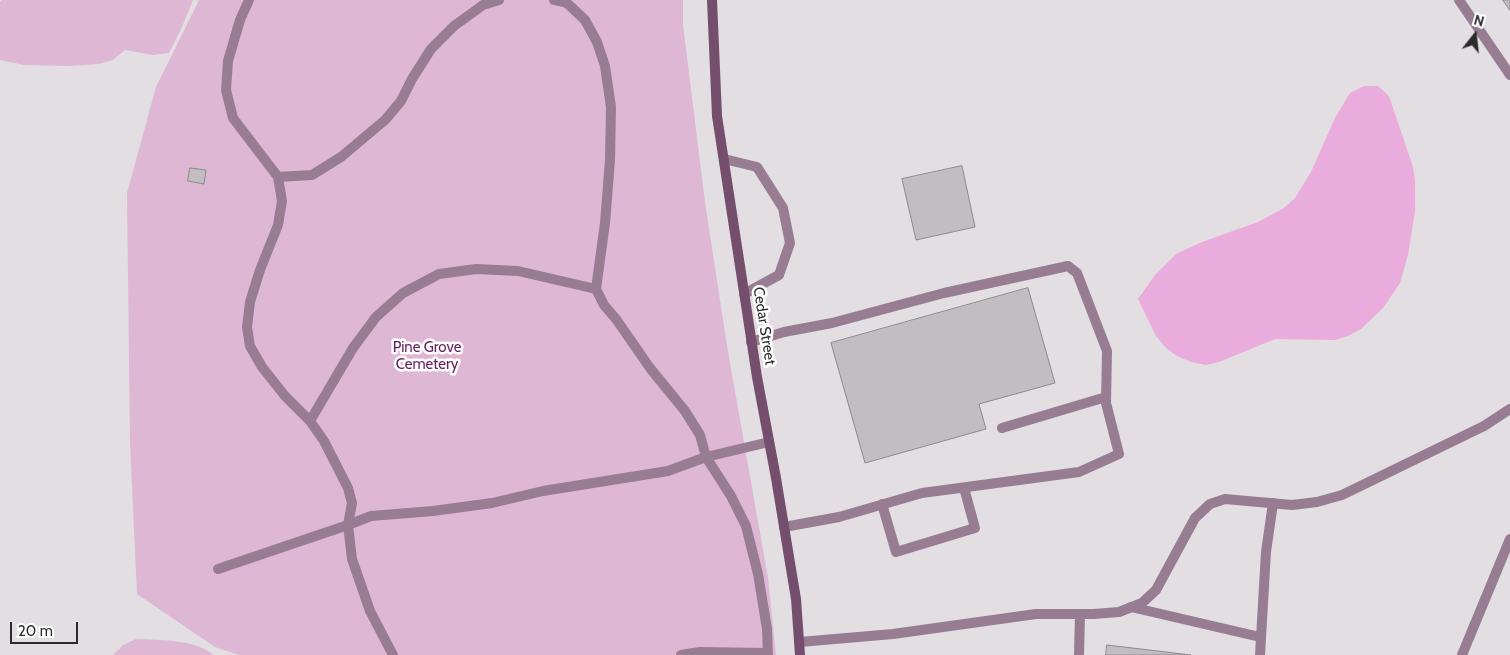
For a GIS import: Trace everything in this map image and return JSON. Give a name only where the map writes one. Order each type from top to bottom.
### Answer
[{"type":"main road","name":"Cedar Street","points":[[712,0],[717,116],[751,342],[796,599],[800,655]]},
{"type":"street","points":[[249,0],[240,20],[228,61],[226,90],[233,118],[278,177],[282,201],[278,225],[260,270],[250,302],[247,327],[250,346],[262,367],[285,396],[310,421],[324,441],[348,488],[352,504],[348,525],[352,560],[370,611],[393,655]]},
{"type":"street","points":[[278,177],[312,175],[340,157],[385,120],[401,102],[412,79],[431,49],[454,26],[484,5],[499,0]]},
{"type":"street","points":[[554,0],[566,1],[585,20],[597,42],[606,66],[611,107],[610,160],[605,223],[596,289],[604,305],[650,368],[685,411],[700,435],[706,457],[731,496],[746,526],[758,574],[767,629],[768,654],[700,652],[681,655]]},
{"type":"street","points":[[1459,0],[1510,75]]},
{"type":"street","points":[[724,159],[756,167],[783,208],[790,243],[779,275],[744,294]]},
{"type":"street","points":[[751,342],[784,332],[832,323],[944,293],[1068,266],[1077,273],[1107,351],[1106,403],[1118,454],[1079,472],[922,493],[839,517],[784,527]]},
{"type":"street","points":[[310,421],[353,348],[376,317],[403,293],[439,274],[476,269],[518,271],[596,289]]},
{"type":"street","points":[[1002,428],[1106,397]]},
{"type":"street","points":[[800,642],[893,634],[1036,614],[1119,612],[1142,604],[1156,590],[1195,518],[1210,504],[1225,498],[1292,504],[1317,502],[1342,495],[1484,426],[1510,409]]},
{"type":"street","points":[[218,569],[371,516],[433,511],[492,503],[543,491],[668,471],[706,457],[769,442]]},
{"type":"street","points":[[882,504],[896,552],[975,528],[964,488]]},
{"type":"street","points":[[1260,655],[1266,552],[1273,503]]},
{"type":"street","points":[[1462,655],[1510,539]]},
{"type":"street","points":[[1131,608],[1260,636]]},
{"type":"street","points":[[1079,655],[1080,614]]},
{"type":"green space","points":[[2,0],[193,0],[169,53],[153,55],[125,50],[113,60],[99,64],[69,66],[24,65],[0,60],[0,2]]},
{"type":"green space","name":"Pine Grove Cemetery","points":[[199,0],[683,0],[683,25],[705,202],[727,346],[768,578],[776,655],[239,655],[215,647],[137,594],[130,443],[127,193],[156,87]]},
{"type":"green space","points":[[136,639],[187,643],[206,650],[213,655],[113,655],[123,645]]},
{"type":"shaded area","points":[[1364,86],[1378,86],[1389,96],[1413,167],[1415,181],[1415,211],[1408,255],[1400,283],[1383,308],[1361,329],[1335,340],[1275,339],[1219,362],[1206,365],[1191,362],[1177,356],[1165,347],[1156,336],[1138,299],[1155,275],[1176,254],[1202,242],[1258,222],[1284,208],[1295,198],[1311,172],[1335,118],[1350,93]]},
{"type":"building","points":[[1503,0],[1510,0],[1510,10]]},
{"type":"building","points":[[962,166],[975,227],[916,240],[902,179]]},
{"type":"building","points":[[190,168],[206,170],[204,184],[188,181]]},
{"type":"building","points":[[1028,288],[1055,383],[979,404],[986,429],[865,463],[831,343]]},
{"type":"building","points":[[1107,645],[1191,655],[1106,655]]}]
